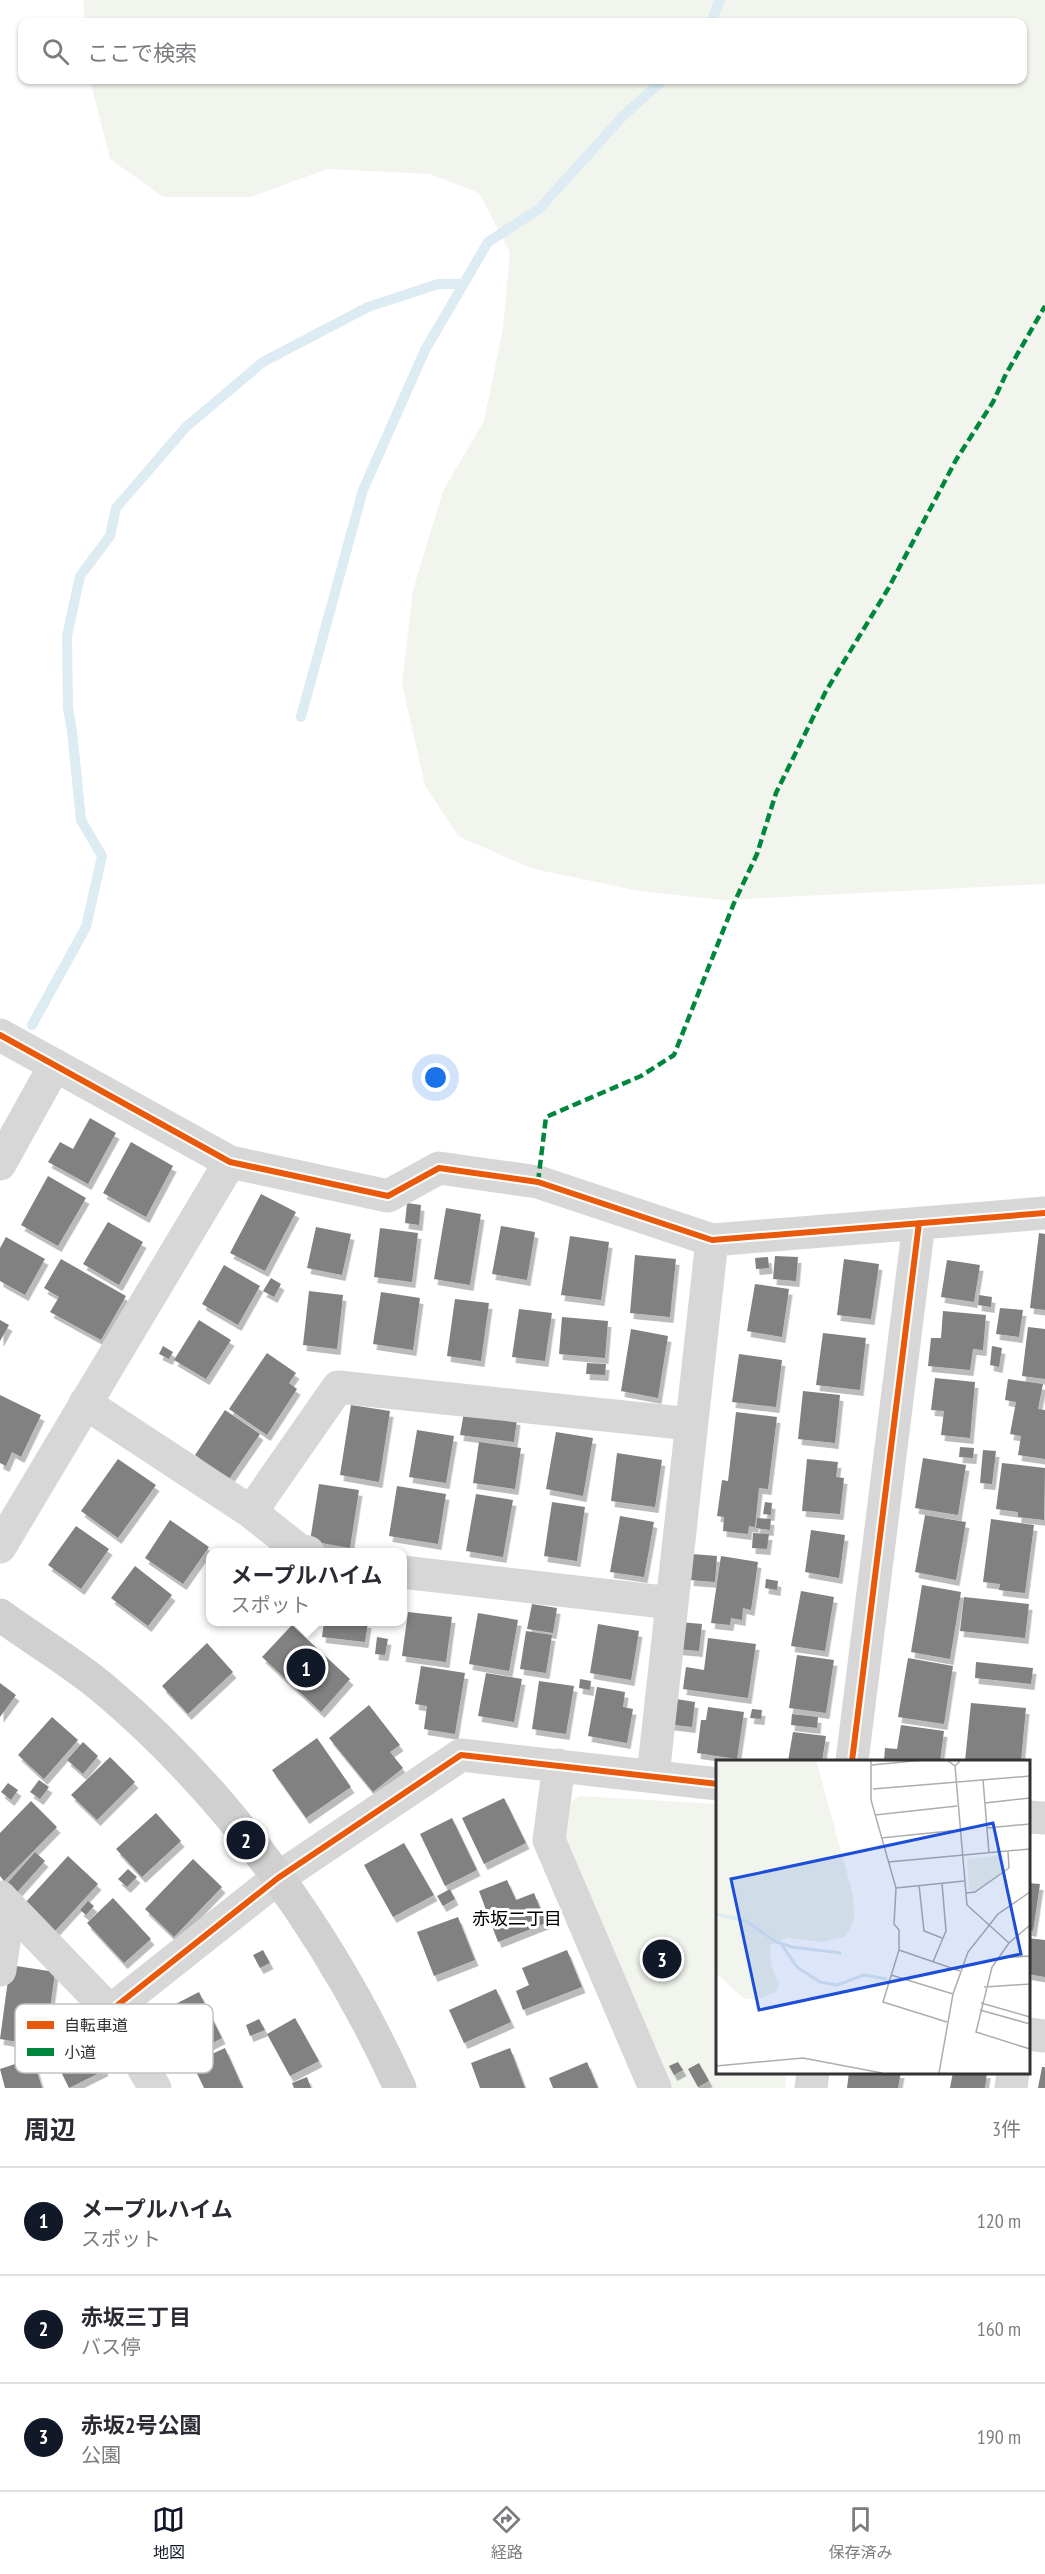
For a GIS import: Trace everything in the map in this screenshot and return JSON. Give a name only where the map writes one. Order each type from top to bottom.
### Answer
[{"type":"street","points":[[0,1035],[230,1162],[388,1196],[439,1168],[538,1182],[712,1240],[1045,1213]]},
{"type":"street","points":[[0,1164],[55,1065]]},
{"type":"street","points":[[0,1547],[230,1162]]},
{"type":"street","points":[[852,1760],[919,1223]]},
{"type":"street","points":[[653,1776],[712,1240]]},
{"type":"street","points":[[251,1512],[338,1387],[691,1424]]},
{"type":"street","points":[[85,1403],[251,1512],[296,1548]]},
{"type":"street","points":[[407,1573],[672,1603]]},
{"type":"street","points":[[0,1615],[103,1688],[164,1744],[231,1817],[278,1878],[344,1977],[400,2088]]},
{"type":"street","points":[[119,2004],[278,1878],[461,1755],[716,1784]]},
{"type":"street","points":[[559,1765],[549,1840],[655,2088]]},
{"type":"street","points":[[1030,1817],[1045,1818]]},
{"type":"street","points":[[4,1902],[103,2004]]},
{"type":"street","points":[[0,1970],[4,1902]]},
{"type":"street","points":[[1030,2034],[1045,2036]]},
{"type":"street","points":[[146,2073],[155,2088]]},
{"type":"street","points":[[811,2088],[813,2073]]},
{"type":"street","points":[[1011,2088],[1013,2073]]},
{"type":"shaded area","points":[[83,0],[1045,0],[1045,884],[724,900],[639,891],[530,868],[458,836],[425,785],[402,684],[413,590],[443,491],[484,421],[503,329],[510,252],[479,193],[430,174],[327,169],[251,197],[163,197],[110,159],[91,84],[1027,84],[1027,18],[85,18]]},
{"type":"shaded area","points":[[579,1796],[716,1804],[716,2073],[787,2073],[785,2088],[663,2088],[558,1846],[563,1808]]},
{"type":"building","points":[[90,1118],[116,1133],[88,1184],[48,1162],[60,1142],[73,1149]]},
{"type":"building","points":[[131,1142],[173,1166],[146,1217],[103,1193]]},
{"type":"building","points":[[48,1176],[86,1198],[58,1246],[21,1225]]},
{"type":"building","points":[[261,1194],[296,1212],[265,1271],[230,1253]]},
{"type":"building","points":[[407,1203],[421,1205],[419,1225],[405,1223]]},
{"type":"building","points":[[446,1208],[481,1214],[470,1285],[434,1279]]},
{"type":"building","points":[[108,1222],[143,1242],[119,1285],[83,1264]]},
{"type":"building","points":[[501,1226],[535,1232],[527,1280],[492,1274]]},
{"type":"building","points":[[316,1227],[351,1234],[342,1275],[307,1268]]},
{"type":"building","points":[[380,1228],[418,1233],[412,1282],[374,1277]]},
{"type":"building","points":[[1039,1233],[1045,1234],[1045,1310],[1030,1308]]},
{"type":"building","points":[[570,1236],[609,1242],[601,1300],[561,1295]]},
{"type":"building","points":[[6,1237],[45,1259],[25,1295],[0,1281],[0,1248]]},
{"type":"building","points":[[635,1255],[676,1259],[670,1317],[630,1313]]},
{"type":"building","points":[[775,1256],[798,1257],[796,1281],[773,1279]]},
{"type":"building","points":[[768,1257],[769,1268],[756,1269],[755,1258]]},
{"type":"building","points":[[61,1259],[126,1296],[101,1340],[50,1312],[59,1297],[44,1288]]},
{"type":"building","points":[[844,1259],[879,1264],[871,1319],[837,1315]]},
{"type":"building","points":[[947,1260],[980,1265],[974,1302],[941,1297]]},
{"type":"building","points":[[224,1265],[260,1286],[238,1325],[202,1304]]},
{"type":"building","points":[[271,1278],[281,1284],[274,1297],[263,1291]]},
{"type":"building","points":[[755,1284],[789,1289],[782,1337],[747,1331]]},
{"type":"building","points":[[309,1291],[343,1295],[337,1349],[303,1345]]},
{"type":"building","points":[[381,1292],[420,1298],[413,1350],[373,1344]]},
{"type":"building","points":[[979,1295],[992,1297],[991,1307],[978,1305]]},
{"type":"building","points":[[455,1299],[489,1303],[481,1361],[447,1356]]},
{"type":"building","points":[[1000,1308],[1023,1310],[1019,1337],[996,1334]]},
{"type":"building","points":[[519,1309],[552,1313],[545,1361],[512,1357]]},
{"type":"building","points":[[943,1311],[986,1315],[983,1350],[973,1349],[970,1370],[928,1366],[931,1338],[941,1338]]},
{"type":"building","points":[[562,1317],[608,1321],[605,1358],[559,1354]]},
{"type":"building","points":[[0,1320],[9,1325],[0,1341]]},
{"type":"building","points":[[199,1320],[231,1340],[206,1379],[174,1360]]},
{"type":"building","points":[[1028,1327],[1045,1329],[1045,1379],[1022,1376]]},
{"type":"building","points":[[631,1329],[668,1336],[658,1398],[621,1391]]},
{"type":"building","points":[[823,1333],[866,1338],[860,1390],[816,1385]]},
{"type":"building","points":[[163,1346],[173,1352],[169,1359],[159,1354]]},
{"type":"building","points":[[992,1346],[1002,1348],[999,1367],[990,1365]]},
{"type":"building","points":[[267,1353],[296,1373],[289,1383],[297,1389],[267,1435],[229,1409]]},
{"type":"building","points":[[739,1354],[782,1360],[776,1407],[732,1402]]},
{"type":"building","points":[[587,1363],[606,1364],[605,1375],[586,1374]]},
{"type":"building","points":[[935,1378],[975,1382],[970,1438],[941,1435],[944,1411],[931,1410]]},
{"type":"building","points":[[1008,1379],[1043,1384],[1038,1409],[1045,1410],[1045,1459],[1018,1455],[1021,1436],[1010,1434],[1016,1402],[1005,1400]]},
{"type":"building","points":[[803,1391],[840,1395],[835,1443],[798,1439]]},
{"type":"building","points":[[0,1395],[41,1415],[21,1457],[12,1452],[6,1466],[0,1463]]},
{"type":"building","points":[[351,1405],[390,1411],[379,1482],[340,1475]]},
{"type":"building","points":[[225,1410],[260,1434],[229,1479],[195,1455]]},
{"type":"building","points":[[464,1412],[517,1419],[514,1442],[460,1435]]},
{"type":"building","points":[[736,1412],[777,1417],[768,1489],[759,1488],[755,1527],[749,1526],[748,1534],[723,1531],[724,1517],[717,1516],[722,1480],[728,1481]]},
{"type":"building","points":[[417,1430],[454,1436],[446,1483],[409,1477]]},
{"type":"building","points":[[556,1432],[593,1438],[583,1496],[546,1489]]},
{"type":"building","points":[[479,1442],[521,1448],[515,1489],[473,1483]]},
{"type":"building","points":[[960,1447],[974,1448],[973,1458],[959,1457]]},
{"type":"building","points":[[983,1450],[996,1451],[992,1484],[980,1483]]},
{"type":"building","points":[[617,1453],[662,1460],[655,1507],[611,1501]]},
{"type":"building","points":[[923,1458],[966,1465],[958,1515],[915,1508]]},
{"type":"building","points":[[118,1459],[156,1485],[118,1538],[81,1511]]},
{"type":"building","points":[[807,1459],[838,1462],[836,1477],[844,1478],[840,1514],[802,1511]]},
{"type":"building","points":[[1002,1463],[1045,1468],[1044,1520],[1018,1517],[1018,1512],[996,1509]]},
{"type":"building","points":[[319,1484],[359,1490],[350,1548],[310,1541]]},
{"type":"building","points":[[397,1486],[446,1494],[438,1544],[389,1536]]},
{"type":"building","points":[[476,1494],[513,1500],[503,1557],[466,1551]]},
{"type":"building","points":[[552,1502],[585,1507],[577,1561],[544,1556]]},
{"type":"building","points":[[765,1502],[772,1503],[771,1515],[763,1514]]},
{"type":"building","points":[[925,1515],[966,1522],[956,1580],[915,1572]]},
{"type":"building","points":[[620,1516],[654,1522],[644,1577],[610,1572]]},
{"type":"building","points":[[757,1518],[771,1519],[770,1530],[756,1528]]},
{"type":"building","points":[[991,1519],[1034,1525],[1025,1593],[999,1590],[1000,1584],[983,1582]]},
{"type":"building","points":[[170,1520],[209,1547],[206,1548],[183,1584],[145,1558]]},
{"type":"building","points":[[76,1526],[109,1549],[81,1589],[48,1565]]},
{"type":"building","points":[[811,1530],[845,1535],[839,1578],[805,1572]]},
{"type":"building","points":[[753,1533],[769,1534],[767,1549],[752,1548]]},
{"type":"building","points":[[692,1554],[717,1556],[715,1582],[690,1580]]},
{"type":"building","points":[[721,1556],[758,1562],[751,1610],[743,1608],[742,1620],[731,1618],[730,1625],[711,1623]]},
{"type":"building","points":[[135,1566],[172,1595],[148,1626],[111,1598]]},
{"type":"building","points":[[766,1579],[778,1581],[777,1590],[765,1588]]},
{"type":"building","points":[[922,1585],[961,1592],[950,1659],[911,1652]]},
{"type":"building","points":[[801,1591],[834,1597],[825,1651],[791,1646]]},
{"type":"building","points":[[964,1597],[1029,1604],[1025,1638],[960,1631]]},
{"type":"building","points":[[532,1604],[557,1608],[553,1633],[527,1629]]},
{"type":"building","points":[[408,1612],[452,1617],[446,1662],[402,1656]]},
{"type":"building","points":[[478,1613],[518,1620],[509,1671],[469,1664]]},
{"type":"building","points":[[680,1622],[702,1624],[699,1651],[677,1649]]},
{"type":"building","points":[[598,1624],[639,1631],[631,1680],[590,1673]]},
{"type":"building","points":[[293,1626],[350,1679],[321,1712],[262,1657]]},
{"type":"building","points":[[323,1626],[367,1626],[365,1642],[322,1637]]},
{"type":"building","points":[[526,1631],[552,1635],[546,1673],[520,1669]]},
{"type":"building","points":[[377,1637],[388,1639],[385,1655],[375,1654]]},
{"type":"building","points":[[708,1638],[756,1644],[748,1698],[683,1689],[686,1667],[704,1670]]},
{"type":"building","points":[[207,1643],[233,1672],[188,1714],[162,1686]]},
{"type":"building","points":[[797,1655],[834,1660],[826,1713],[789,1708]]},
{"type":"building","points":[[908,1658],[953,1666],[944,1724],[898,1717]]},
{"type":"building","points":[[976,1662],[1033,1668],[1031,1684],[975,1678]]},
{"type":"building","points":[[421,1666],[465,1673],[455,1734],[424,1729],[427,1706],[415,1704]]},
{"type":"building","points":[[486,1673],[522,1679],[514,1722],[478,1716]]},
{"type":"building","points":[[580,1679],[591,1681],[590,1690],[579,1688]]},
{"type":"building","points":[[539,1681],[574,1686],[566,1734],[532,1729]]},
{"type":"building","points":[[0,1683],[16,1695],[0,1717]]},
{"type":"building","points":[[597,1687],[625,1692],[623,1707],[633,1709],[627,1743],[588,1736]]},
{"type":"building","points":[[670,1698],[695,1702],[692,1727],[667,1724]]},
{"type":"building","points":[[971,1703],[1026,1708],[1021,1760],[965,1760]]},
{"type":"building","points":[[369,1705],[400,1745],[390,1752],[403,1768],[373,1792],[329,1738]]},
{"type":"building","points":[[708,1707],[744,1712],[737,1759],[697,1753],[701,1720],[706,1720]]},
{"type":"building","points":[[752,1709],[762,1710],[761,1719],[750,1718]]},
{"type":"building","points":[[792,1714],[818,1717],[817,1728],[791,1725]]},
{"type":"building","points":[[52,1717],[78,1740],[44,1779],[18,1755]]},
{"type":"building","points":[[901,1725],[944,1731],[940,1760],[884,1760],[885,1748],[897,1749]]},
{"type":"building","points":[[793,1732],[826,1736],[822,1760],[788,1760]]},
{"type":"building","points":[[317,1738],[351,1787],[306,1818],[272,1770]]},
{"type":"building","points":[[83,1742],[98,1756],[83,1774],[67,1760]]},
{"type":"building","points":[[110,1757],[135,1782],[97,1820],[71,1795]]},
{"type":"building","points":[[39,1780],[49,1787],[40,1799],[30,1792]]},
{"type":"building","points":[[8,1783],[18,1790],[11,1800],[1,1792]]},
{"type":"building","points":[[504,1798],[526,1843],[484,1864],[462,1818]]},
{"type":"building","points":[[31,1801],[57,1827],[4,1881],[0,1876],[0,1833]]},
{"type":"building","points":[[156,1813],[181,1841],[142,1877],[116,1849]]},
{"type":"building","points":[[452,1818],[477,1870],[445,1886],[420,1834]]},
{"type":"building","points":[[404,1843],[434,1895],[393,1917],[364,1865]]},
{"type":"building","points":[[35,1852],[45,1861],[12,1898],[3,1888]]},
{"type":"building","points":[[68,1856],[98,1884],[55,1931],[25,1903]]},
{"type":"building","points":[[193,1859],[222,1887],[174,1937],[145,1909]]},
{"type":"building","points":[[128,1869],[137,1877],[127,1887],[118,1879]]},
{"type":"building","points":[[507,1880],[516,1900],[534,1893],[546,1923],[498,1942],[479,1891]]},
{"type":"building","points":[[1030,1883],[1040,1884],[1033,1931],[1030,1930]]},
{"type":"building","points":[[450,1889],[455,1899],[443,1906],[437,1896]]},
{"type":"building","points":[[113,1898],[151,1939],[124,1963],[87,1923]]},
{"type":"building","points":[[88,1901],[94,1906],[86,1915],[80,1910]]},
{"type":"building","points":[[458,1917],[475,1960],[434,1976],[417,1932]]},
{"type":"building","points":[[1030,1938],[1045,1940],[1045,1977],[1030,1974]]},
{"type":"building","points":[[263,1950],[270,1963],[260,1968],[253,1955]]},
{"type":"building","points":[[567,1950],[582,1987],[523,2010],[516,1991],[529,1985],[522,1968]]},
{"type":"building","points":[[10,1965],[55,1972],[51,2004],[15,2004],[15,2042],[0,2039]]},
{"type":"building","points":[[496,1989],[511,2022],[464,2043],[449,2010]]},
{"type":"building","points":[[199,1992],[205,2004],[176,2004]]},
{"type":"building","points":[[295,2018],[319,2061],[290,2076],[267,2034]]},
{"type":"building","points":[[259,2019],[265,2030],[250,2036],[246,2025]]},
{"type":"building","points":[[213,2020],[222,2038],[213,2043]]},
{"type":"building","points":[[225,2048],[243,2088],[204,2088],[197,2073],[213,2073],[213,2053]]},
{"type":"building","points":[[510,2048],[525,2088],[480,2088],[471,2063]]},
{"type":"building","points":[[587,2062],[598,2088],[553,2088],[549,2078]]},
{"type":"building","points":[[678,2062],[683,2070],[674,2075],[669,2066]]},
{"type":"building","points":[[699,2063],[709,2081],[698,2087],[688,2069]]},
{"type":"building","points":[[15,2064],[15,2073],[38,2073],[42,2088],[5,2088],[0,2069]]},
{"type":"building","points":[[1042,2067],[1045,2067],[1045,2088],[1038,2088]]},
{"type":"building","points":[[62,2073],[99,2073],[69,2088]]},
{"type":"building","points":[[849,2073],[901,2073],[898,2088],[847,2088]]},
{"type":"building","points":[[953,2073],[987,2073],[985,2088],[950,2088]]},
{"type":"building","points":[[307,2077],[311,2088],[294,2088],[292,2083]]},
{"type":"waterway","points":[[713,18],[720,0]]},
{"type":"waterway","points":[[301,717],[363,490],[425,350],[488,242],[539,209],[624,115],[659,84]]},
{"type":"waterway","points":[[32,1025],[86,927],[102,856],[81,820],[68,708],[67,636],[80,576],[110,536],[116,508],[186,427],[263,362],[368,307],[438,284],[464,284]]},
{"type":"marked path","points":[[538,1182],[546,1117],[641,1076],[674,1055],[734,903],[757,854],[776,793],[826,691],[888,589],[956,460],[993,402],[1006,374],[1045,306]]},
{"type":"cycle path","points":[[0,1035],[230,1162],[388,1196],[439,1168],[538,1182],[712,1240],[1045,1213]]},
{"type":"cycle path","points":[[852,1760],[919,1223]]},
{"type":"cycle path","points":[[119,2004],[278,1878],[461,1755],[716,1784]]},
{"type":"place","name":"メープルハイム","points":[[306,1668]]},
{"type":"place","name":"赤坂三丁目","points":[[246,1840]]},
{"type":"place","name":"赤坂2号公園","points":[[662,1959]]},
{"type":"district","name":"赤坂二丁目","points":[[517,1918]]}]
